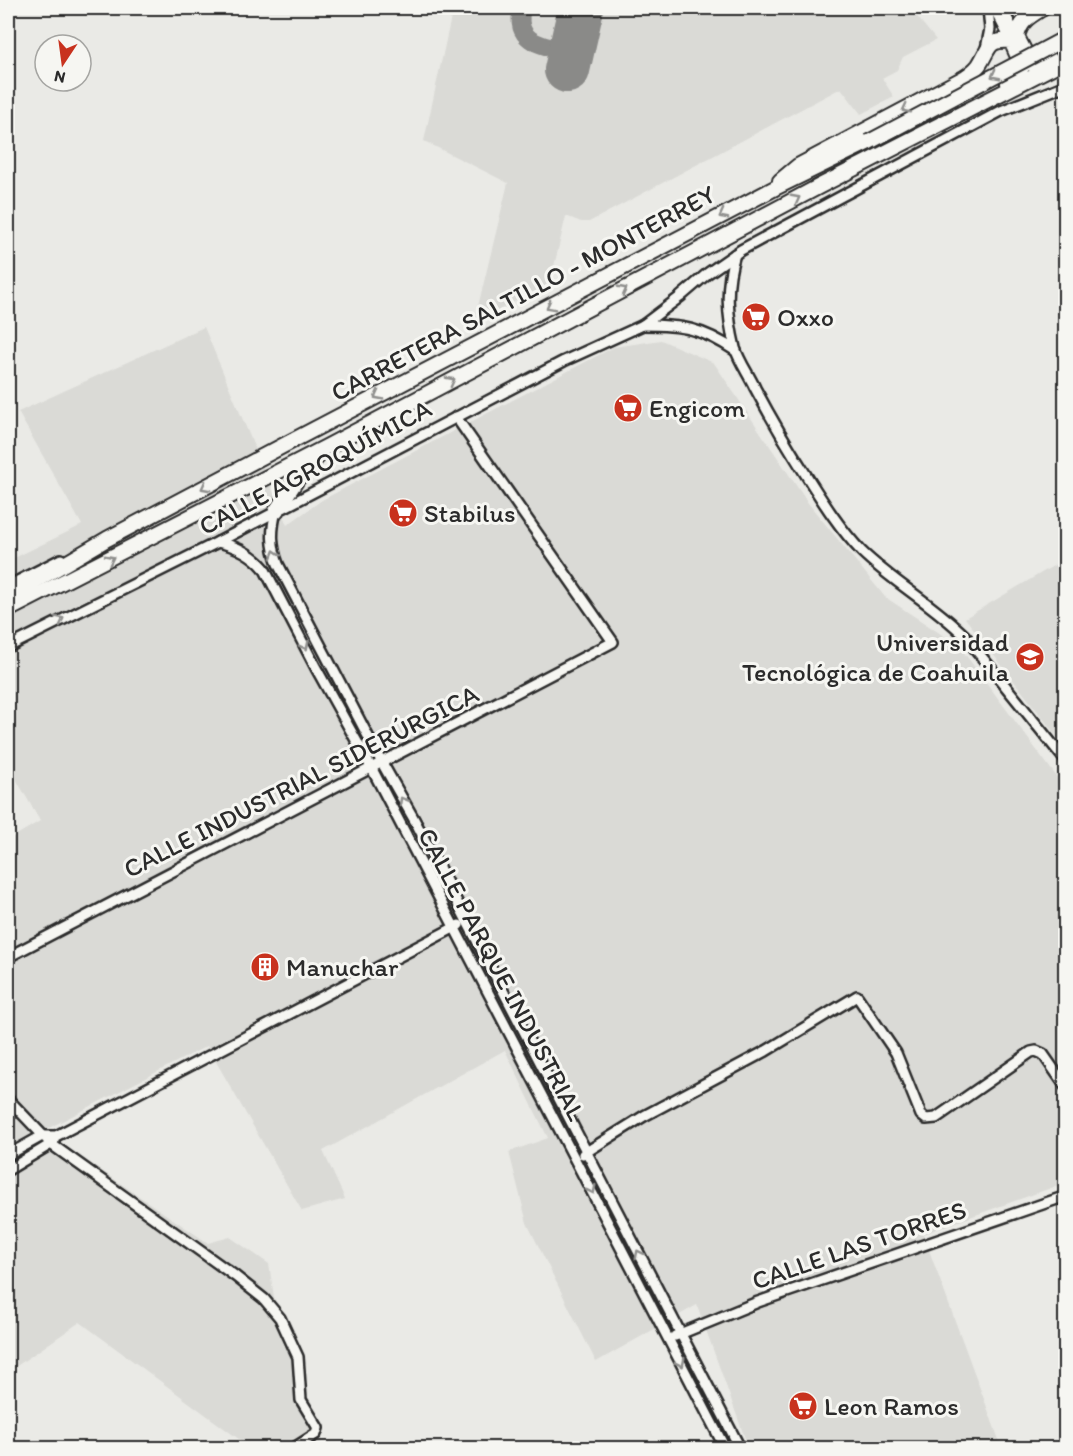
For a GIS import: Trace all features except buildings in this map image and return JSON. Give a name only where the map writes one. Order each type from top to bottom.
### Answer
[{"type":"highway","points":[[879,157],[892,144],[1019,77],[1022,66],[1014,39],[1020,25],[1043,8]]},
{"type":"highway","name":"CARRETERA SALTILLO - MONTERREY","points":[[8,597],[107,540],[1065,38]]},
{"type":"highway","points":[[775,188],[789,172],[798,166],[964,78],[975,69],[986,49],[996,42],[1014,39]]},
{"type":"highway","points":[[1014,39],[1031,64],[1041,65],[1065,52]]},
{"type":"highway","name":"CARRETERA SALTILLO - MONTERREY","points":[[8,610],[326,447],[1065,60]]},
{"type":"highway","points":[[276,511],[293,484],[326,447]]},
{"type":"highway","points":[[293,484],[302,498]]},
{"type":"highway","points":[[8,621],[45,600],[58,586]]},
{"type":"street","points":[[986,49],[990,29],[988,8]]},
{"type":"street","points":[[994,8],[1014,39]]},
{"type":"street","points":[[1002,8],[1014,39]]},
{"type":"street","points":[[643,325],[735,254],[1001,111],[1065,85]]},
{"type":"street","points":[[735,254],[730,271],[727,300],[736,351],[787,445],[839,526],[885,573],[946,618],[964,635],[1065,761]]},
{"type":"street","points":[[643,325],[685,326],[722,341],[736,351]]},
{"type":"street","name":"CALLE AGROQUÍMICA","points":[[8,647],[218,542],[564,361],[643,325]]},
{"type":"street","name":"CALLE INDUSTRIAL SIDERÚRGICA","points":[[8,957],[613,642],[456,417]]},
{"type":"street","points":[[276,511],[272,527],[272,549],[283,574],[415,821],[740,1449]]},
{"type":"street","points":[[8,586],[93,542],[107,540]]},
{"type":"street","name":"CALLE PARQUE INDUSTRIAL","points":[[218,542],[240,549],[258,561],[271,581],[371,767],[725,1449]]},
{"type":"street","points":[[271,581],[283,574]]},
{"type":"street","points":[[293,624],[306,618]]},
{"type":"street","points":[[316,668],[328,662]]},
{"type":"street","points":[[8,1170],[54,1140],[466,921]]},
{"type":"street","points":[[575,1158],[631,1124],[766,1051],[856,996],[896,1053],[921,1115],[926,1119],[936,1118],[1031,1052],[1036,1051],[1043,1054],[1065,1087]]},
{"type":"street","points":[[8,1098],[42,1137],[54,1140],[258,1293],[274,1310],[298,1358],[301,1400],[318,1428],[316,1434],[294,1449]]},
{"type":"street","points":[[8,1155],[42,1137]]},
{"type":"street","name":"CALLE LAS TORRES","points":[[669,1339],[758,1302],[1065,1196]]},
{"type":"shaded area","points":[[453,8],[921,8],[914,13],[936,40],[903,57],[897,70],[882,78],[894,97],[861,114],[841,88],[589,222],[581,222],[566,216],[550,283],[474,323],[508,183],[424,141]]},
{"type":"shaded area","points":[[204,327],[287,525],[322,500],[614,347],[661,340],[714,363],[808,503],[885,597],[959,646],[1065,788],[1065,1183],[923,1234],[1002,1448],[731,1448],[746,1441],[697,1305],[596,1362],[527,1223],[509,1152],[548,1138],[505,1050],[323,1151],[345,1199],[302,1211],[207,1046],[43,1131],[208,1243],[230,1237],[269,1264],[276,1311],[322,1447],[251,1448],[80,1322],[8,1372],[8,840],[40,821],[8,765],[8,561],[82,525],[18,412]]},
{"type":"shaded area","name":"Universidad Tecnológica de Coahuila","points":[[1065,559],[1065,747],[965,618]]},
{"type":"taxiway","points":[[522,8],[520,20],[527,36],[542,45],[571,52]]},
{"type":"runway","points":[[567,70],[581,8]]},
{"type":"place","name":"Oxxo","points":[[756,317]]},
{"type":"place","name":"Engicom","points":[[628,408]]},
{"type":"place","name":"Stabilus","points":[[403,513]]},
{"type":"place","name":"Universidad Tecnológica de Coahuila","points":[[1030,657]]},
{"type":"place","name":"Manuchar","points":[[265,967]]},
{"type":"place","name":"Leon Ramos","points":[[803,1406]]}]
